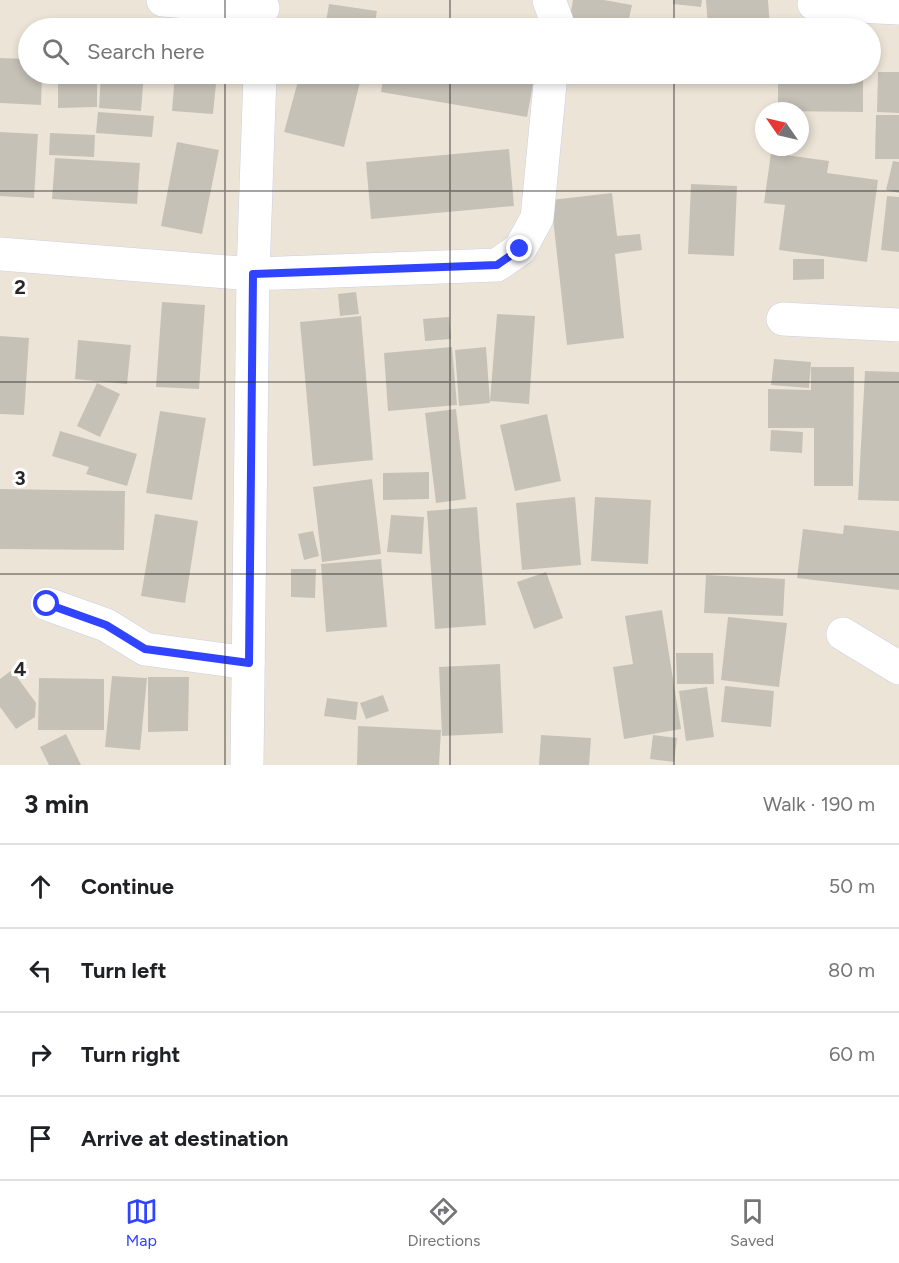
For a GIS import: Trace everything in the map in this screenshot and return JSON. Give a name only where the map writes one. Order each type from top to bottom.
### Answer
[{"type":"street","points":[[163,0],[263,12]]},
{"type":"street","points":[[549,0],[556,18]]},
{"type":"street","points":[[814,4],[899,8]]},
{"type":"street","points":[[247,765],[253,274],[260,84]]},
{"type":"street","points":[[0,254],[253,274],[497,265],[520,249],[537,218],[550,84]]},
{"type":"street","points":[[783,319],[899,325]]},
{"type":"street","points":[[47,604],[106,625],[145,649],[249,663]]},
{"type":"street","points":[[843,634],[899,668]]},
{"type":"building","points":[[573,0],[604,0],[632,5],[629,18],[570,18]]},
{"type":"building","points":[[673,0],[702,0],[701,7],[673,4]]},
{"type":"building","points":[[706,0],[768,0],[769,18],[707,18]]},
{"type":"building","points":[[329,4],[377,11],[376,18],[327,18]]},
{"type":"building","points":[[0,58],[18,59],[18,84],[42,84],[41,105],[0,103]]},
{"type":"building","points":[[881,72],[899,72],[899,113],[877,112],[878,84],[881,84]]},
{"type":"building","points":[[58,84],[97,84],[97,107],[58,108]]},
{"type":"building","points":[[100,84],[143,84],[141,111],[99,108]]},
{"type":"building","points":[[174,84],[216,84],[213,114],[172,111]]},
{"type":"building","points":[[297,84],[360,84],[344,147],[284,132]]},
{"type":"building","points":[[382,84],[533,84],[527,117],[381,92]]},
{"type":"building","points":[[778,84],[863,84],[863,112],[809,111],[809,102],[778,102]]},
{"type":"building","points":[[98,112],[154,116],[152,137],[96,133]]},
{"type":"building","points":[[876,115],[899,115],[899,159],[875,159]]},
{"type":"building","points":[[0,132],[38,134],[34,198],[0,196]]},
{"type":"building","points":[[50,133],[95,135],[94,157],[49,155]]},
{"type":"building","points":[[177,142],[219,150],[202,234],[161,226]]},
{"type":"building","points":[[509,149],[514,206],[371,219],[366,162]]},
{"type":"building","points":[[771,156],[793,156],[829,161],[827,173],[878,180],[867,262],[779,250],[785,205],[764,203]]},
{"type":"building","points":[[55,158],[140,163],[137,204],[52,199]]},
{"type":"building","points":[[893,161],[899,162],[899,193],[886,190]]},
{"type":"building","points":[[691,184],[737,186],[734,256],[688,254]]},
{"type":"building","points":[[612,193],[617,236],[640,234],[642,250],[615,254],[624,338],[567,345],[551,200]]},
{"type":"building","points":[[887,196],[899,197],[899,252],[881,250]]},
{"type":"building","points":[[793,259],[824,259],[824,279],[793,280]]},
{"type":"building","points":[[356,292],[359,314],[340,316],[338,294]]},
{"type":"building","points":[[162,302],[205,305],[199,389],[156,387]]},
{"type":"building","points":[[497,314],[535,316],[529,404],[490,401]]},
{"type":"building","points":[[361,316],[373,460],[313,466],[300,322]]},
{"type":"building","points":[[449,317],[451,339],[425,341],[423,319]]},
{"type":"building","points":[[0,336],[29,338],[24,415],[0,414]]},
{"type":"building","points":[[78,340],[131,345],[127,384],[75,379]]},
{"type":"building","points":[[452,347],[457,405],[388,411],[384,353]]},
{"type":"building","points":[[486,347],[490,403],[459,406],[455,350]]},
{"type":"building","points":[[774,359],[811,362],[809,388],[771,385]]},
{"type":"building","points":[[811,367],[854,367],[853,486],[814,486],[814,428],[768,428],[768,389],[811,390]]},
{"type":"building","points":[[865,371],[899,372],[899,501],[858,500]]},
{"type":"building","points":[[97,383],[120,394],[100,437],[77,426]]},
{"type":"building","points":[[456,409],[466,499],[436,503],[425,413]]},
{"type":"building","points":[[160,411],[206,418],[192,500],[146,493]]},
{"type":"building","points":[[547,414],[561,481],[515,491],[500,425]]},
{"type":"building","points":[[771,430],[803,432],[802,453],[770,451]]},
{"type":"building","points":[[60,431],[137,454],[127,486],[86,474],[89,467],[52,456]]},
{"type":"building","points":[[429,472],[429,499],[383,500],[383,473]]},
{"type":"building","points":[[372,479],[381,554],[322,562],[313,487]]},
{"type":"building","points":[[0,489],[125,491],[124,550],[0,549]]},
{"type":"building","points":[[575,497],[581,565],[522,570],[516,503]]},
{"type":"building","points":[[595,497],[651,500],[648,564],[591,561]]},
{"type":"building","points":[[477,507],[486,625],[435,629],[427,511]]},
{"type":"building","points":[[155,514],[198,521],[185,603],[141,596]]},
{"type":"building","points":[[391,515],[424,517],[422,554],[387,552]]},
{"type":"building","points":[[844,525],[899,531],[899,590],[797,578],[803,529],[843,534]]},
{"type":"building","points":[[313,531],[319,556],[304,560],[298,534]]},
{"type":"building","points":[[381,559],[387,627],[326,632],[321,564]]},
{"type":"building","points":[[291,569],[316,569],[315,598],[291,597]]},
{"type":"building","points":[[546,572],[563,618],[534,629],[517,582]]},
{"type":"building","points":[[706,575],[785,579],[783,616],[704,613]]},
{"type":"building","points":[[662,610],[681,729],[624,739],[613,667],[633,664],[625,616]]},
{"type":"building","points":[[728,617],[787,623],[779,687],[721,680]]},
{"type":"building","points":[[676,653],[713,653],[714,684],[677,684]]},
{"type":"building","points":[[500,664],[503,733],[442,736],[439,667]]},
{"type":"building","points":[[12,670],[36,703],[35,717],[16,729],[0,707],[0,679]]},
{"type":"building","points":[[112,676],[147,678],[140,750],[105,747]]},
{"type":"building","points":[[148,677],[189,677],[188,731],[148,732]]},
{"type":"building","points":[[39,678],[104,679],[104,730],[38,730]]},
{"type":"building","points":[[725,686],[774,691],[771,727],[721,722]]},
{"type":"building","points":[[707,687],[714,737],[686,741],[679,691]]},
{"type":"building","points":[[383,695],[389,711],[366,719],[360,703]]},
{"type":"building","points":[[327,698],[358,702],[356,720],[324,716]]},
{"type":"building","points":[[358,726],[441,730],[439,765],[357,765]]},
{"type":"building","points":[[66,734],[81,765],[49,765],[40,747]]},
{"type":"building","points":[[541,735],[591,738],[589,765],[539,765]]},
{"type":"building","points":[[653,735],[677,738],[674,762],[650,759]]},
{"type":"route","points":[[47,604],[106,625],[145,649],[249,663],[253,274],[497,265],[520,249]]}]
